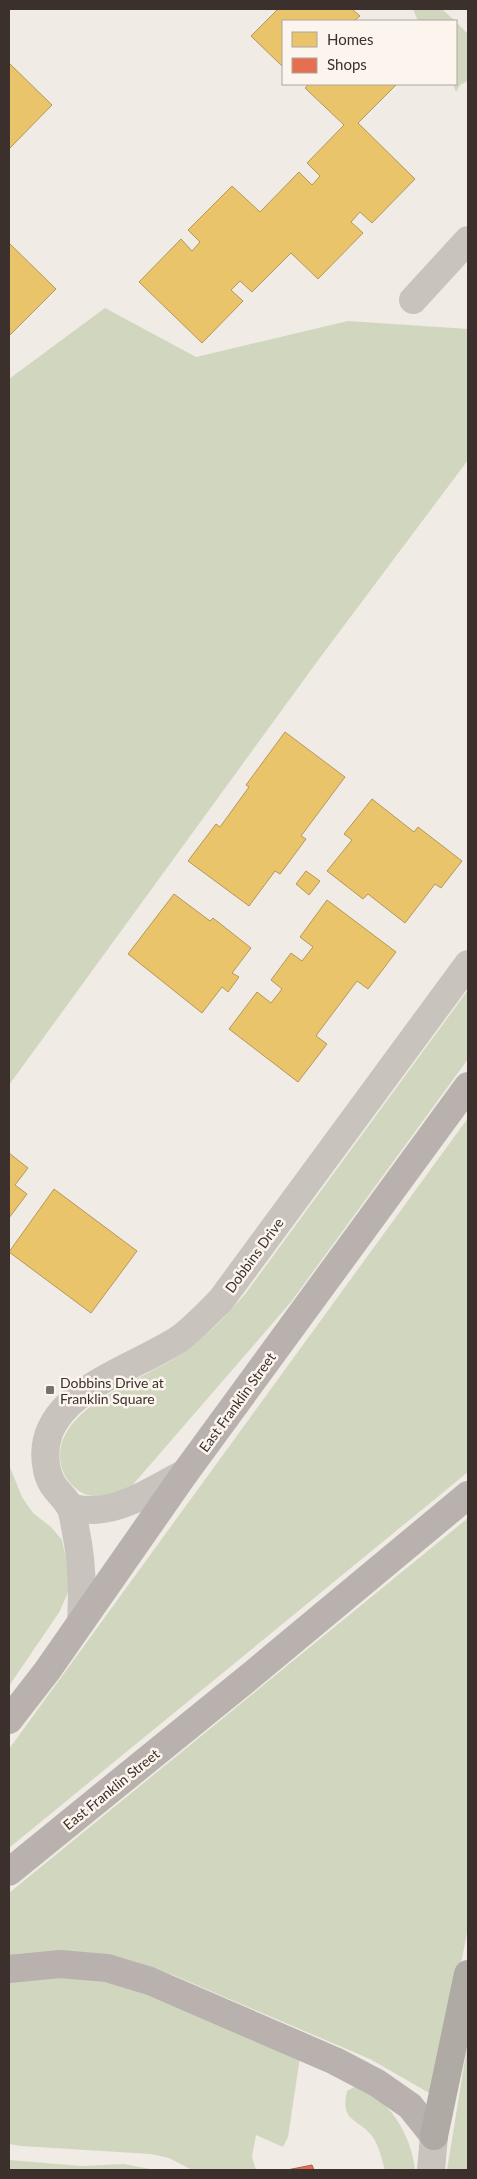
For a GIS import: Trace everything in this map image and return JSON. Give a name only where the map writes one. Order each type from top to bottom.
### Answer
[{"type":"highway","points":[[434,2136],[468,1974]]},
{"type":"main road","name":"East Franklin Street","points":[[9,1720],[47,1672],[185,1473],[468,1086]]},
{"type":"main road","name":"East Franklin Street","points":[[9,1872],[468,1495]]},
{"type":"main road","points":[[9,1969],[60,1964],[107,1968],[150,1981],[335,2061],[377,2083],[410,2106],[434,2136]]},
{"type":"street","points":[[413,300],[468,240]]},
{"type":"street","name":"Dobbins Drive","points":[[81,1622],[83,1592],[80,1556],[71,1508],[53,1486],[45,1464],[45,1444],[49,1430],[66,1406],[97,1383],[179,1338],[221,1300],[468,964]]},
{"type":"street","points":[[71,1508],[94,1510],[111,1508],[132,1500],[185,1473]]},
{"type":"street","points":[[431,2170],[434,2136]]},
{"type":"green space","points":[[413,9],[442,9],[454,20],[418,20]]},
{"type":"green space","points":[[457,23],[468,34],[468,81],[460,85],[456,92],[453,85],[457,85]]},
{"type":"green space","points":[[105,308],[196,357],[348,321],[468,329],[468,460],[319,659],[9,1085],[9,379]]},
{"type":"green space","points":[[468,990],[468,1059],[291,1302],[130,1488],[98,1496],[92,1496],[79,1491],[65,1476],[60,1461],[64,1438],[74,1421],[109,1394],[186,1351],[232,1309],[246,1293]]},
{"type":"green space","points":[[468,1118],[468,1472],[9,1848],[9,1749]]},
{"type":"green space","points":[[9,1465],[22,1497],[33,1513],[51,1527],[62,1540],[70,1579],[68,1592],[60,1611],[9,1686]]},
{"type":"green space","points":[[468,1518],[468,1927],[446,2045],[431,2094],[370,2059],[173,1975],[129,1960],[85,1952],[34,1953],[9,1957],[9,1893]]},
{"type":"green space","points":[[81,1975],[130,1987],[300,2057],[288,2137],[283,2147],[256,2135],[252,2157],[256,2170],[192,2170],[169,2158],[151,2154],[9,2144],[9,1981]]},
{"type":"green space","points":[[468,2041],[468,2170],[447,2170]]},
{"type":"green space","points":[[354,2087],[366,2091],[377,2098],[396,2119],[409,2144],[415,2170],[385,2170],[372,2136],[348,2115],[345,2101],[347,2091]]},
{"type":"green space","points":[[9,2160],[81,2166],[124,2164],[155,2170],[9,2170]]},
{"type":"building: Homes","points":[[278,9],[352,9],[360,16],[355,20],[282,20],[282,66],[251,36]]},
{"type":"building: Homes","points":[[9,63],[52,105],[9,149]]},
{"type":"building: Homes","points":[[308,85],[396,85],[358,123],[415,179],[372,223],[360,212],[351,222],[363,233],[318,279],[291,253],[252,292],[240,281],[231,290],[243,301],[202,343],[139,282],[181,239],[192,251],[200,242],[188,230],[232,186],[260,212],[299,172],[312,185],[320,176],[307,163],[344,125],[305,88]]},
{"type":"building: Homes","points":[[9,245],[56,289],[9,336]]},
{"type":"building: Homes","points":[[285,732],[345,777],[301,836],[306,839],[280,874],[275,871],[249,906],[188,861],[216,824],[220,827],[249,787],[246,785]]},
{"type":"building: Homes","points":[[372,799],[414,832],[418,827],[462,861],[441,888],[435,884],[405,923],[368,894],[363,899],[327,871],[352,840],[344,834]]},
{"type":"building: Homes","points":[[306,871],[320,881],[309,895],[296,884]]},
{"type":"building: Homes","points":[[174,894],[210,921],[213,918],[251,948],[232,973],[239,977],[228,992],[222,987],[202,1013],[128,954]]},
{"type":"building: Homes","points":[[327,900],[396,952],[368,989],[357,981],[316,1036],[327,1044],[298,1082],[229,1029],[257,992],[271,1003],[282,989],[271,980],[291,953],[302,961],[313,947],[300,937]]},
{"type":"building: Homes","points":[[9,1153],[28,1168],[15,1185],[27,1194],[9,1218]]},
{"type":"building: Homes","points":[[54,1189],[137,1251],[91,1313],[9,1252]]},
{"type":"building: Shops","points":[[312,2165],[314,2170],[287,2170]]},
{"type":"place","name":"Dobbins Drive at Franklin Square","points":[[50,1390]]}]
